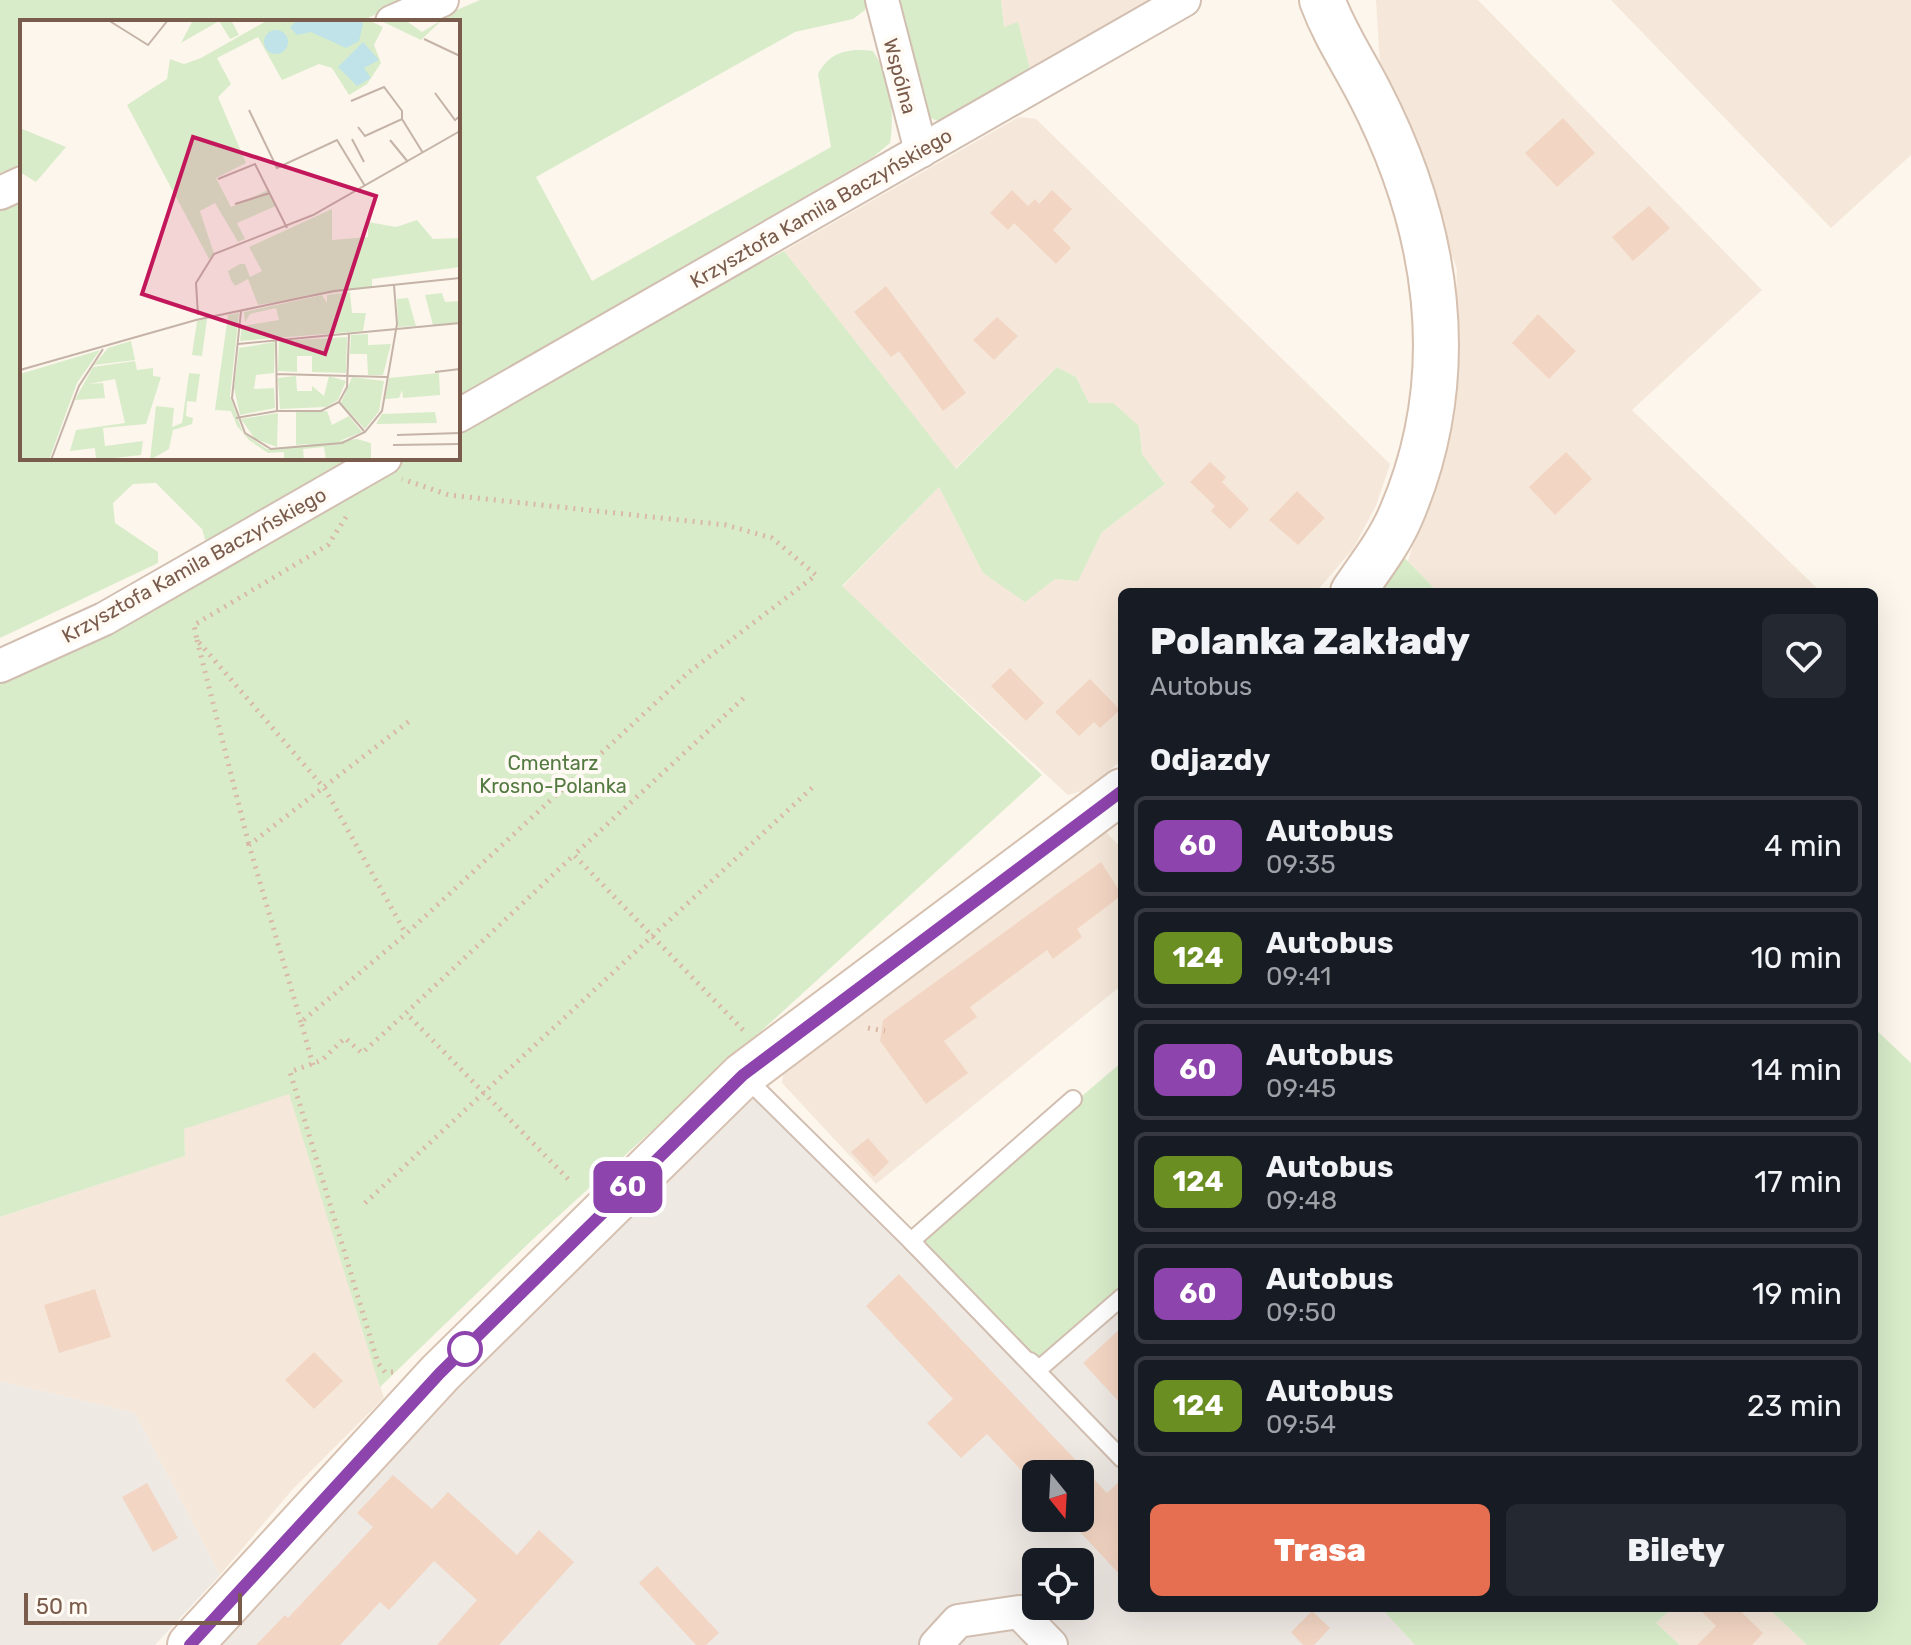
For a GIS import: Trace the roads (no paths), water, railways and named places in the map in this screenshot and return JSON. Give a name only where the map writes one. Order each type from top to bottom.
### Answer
[{"type":"street","points":[[397,20],[442,0]]},
{"type":"street","name":"Wspólna","points":[[882,0],[921,151]]},
{"type":"street","name":"Krzysztofa Kamila Baczyńskiego","points":[[460,415],[1184,0]]},
{"type":"street","points":[[1322,0],[1337,40],[1369,92],[1420,218],[1433,273],[1437,348],[1427,428],[1413,484],[1388,541],[1356,588]]},
{"type":"street","points":[[1356,0],[1369,92]]},
{"type":"street","points":[[0,193],[20,184]]},
{"type":"street","name":"Krzysztofa Kamila Baczyńskiego","points":[[0,666],[104,619],[392,468]]},
{"type":"street","points":[[190,1645],[440,1373],[743,1075],[1118,794]]},
{"type":"street","points":[[936,1645],[958,1621],[1019,1612],[1051,1645]]},
{"type":"lane","points":[[743,1075],[1039,1369],[1118,1300]]},
{"type":"lane","points":[[911,1241],[1073,1099]]},
{"type":"lane","points":[[911,1241],[1118,1455]]},
{"type":"park label","name":"Cmentarz Krosno-Polanka","points":[[553,774]]}]
